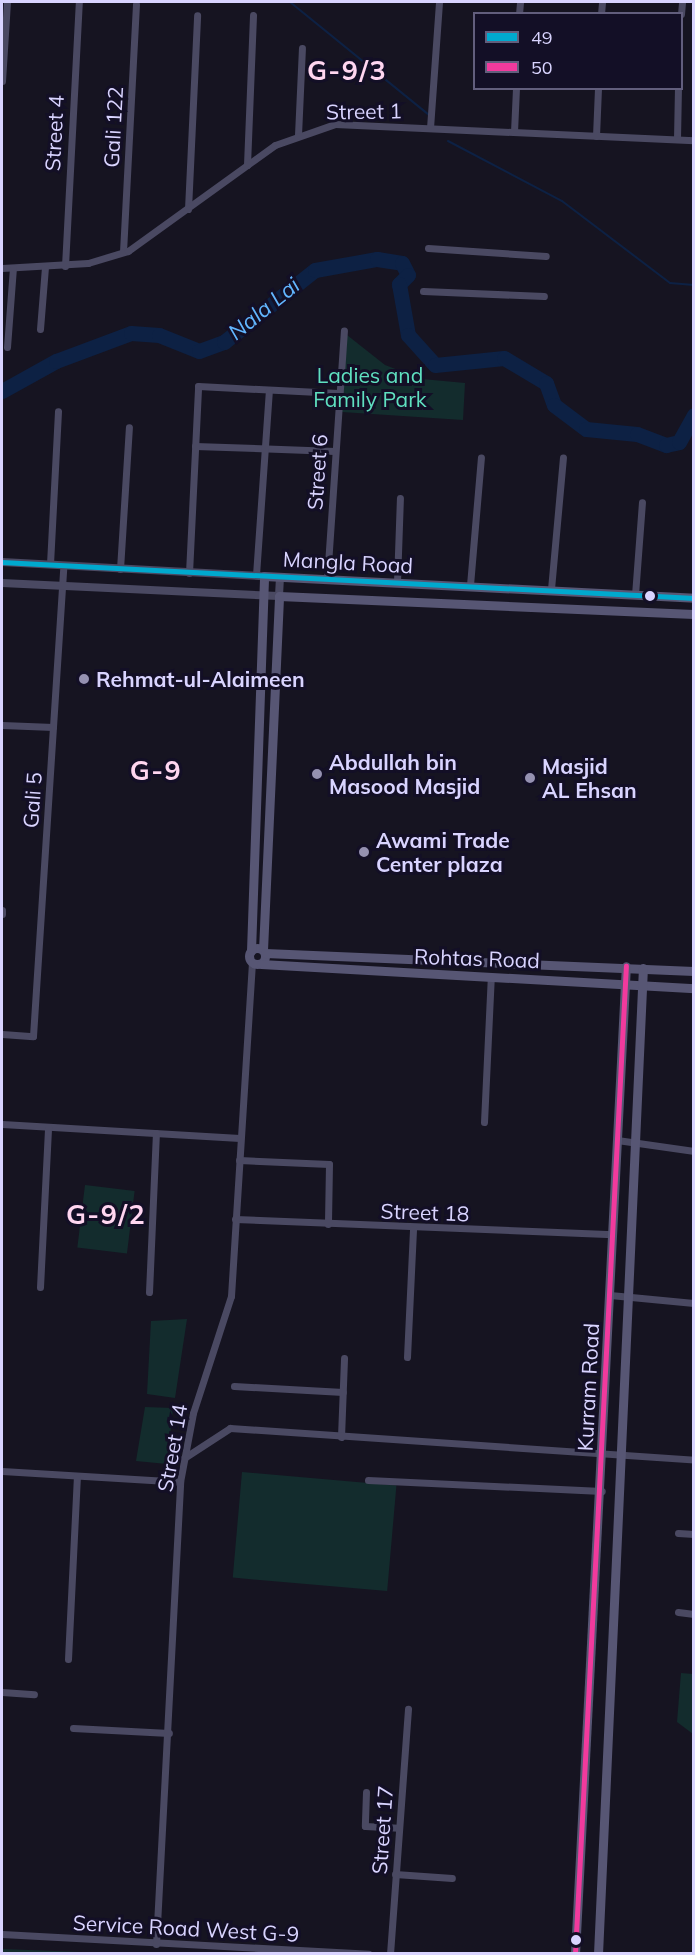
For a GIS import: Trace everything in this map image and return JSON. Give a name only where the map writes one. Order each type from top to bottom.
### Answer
[{"type":"main road","name":"Mangla Road","points":[[260,576],[693,597]]},
{"type":"main road","points":[[256,963],[251,951],[263,595],[260,576]]},
{"type":"main road","name":"Mangla Road","points":[[279,596],[693,614]]},
{"type":"main road","points":[[256,963],[264,951],[279,596]]},
{"type":"main road","name":"Rohtas Road","points":[[251,951],[627,966],[693,971]]},
{"type":"main road","name":"Rohtas Road","points":[[256,963],[627,982],[693,988]]},
{"type":"main road","name":"Kurram Road","points":[[574,1953],[602,1491],[602,1453],[627,966]]},
{"type":"main road","name":"Kurram Road","points":[[598,1953],[643,968]]},
{"type":"street","points":[[2,81],[7,2]]},
{"type":"street","name":"Street 4","points":[[65,266],[79,2]]},
{"type":"street","points":[[430,128],[439,2]]},
{"type":"street","name":"Gali 122","points":[[123,252],[136,4]]},
{"type":"street","points":[[188,209],[197,15]]},
{"type":"street","points":[[247,165],[252,15]]},
{"type":"street","points":[[298,135],[302,48]]},
{"type":"street","points":[[514,132],[516,90]]},
{"type":"street","points":[[596,136],[598,90]]},
{"type":"street","points":[[677,139],[678,90]]},
{"type":"street","name":"Street 1","points":[[2,268],[65,266],[123,252],[188,209],[247,165],[298,135],[335,124],[693,140]]},
{"type":"street","points":[[428,248],[546,256]]},
{"type":"street","points":[[40,329],[45,267]]},
{"type":"street","points":[[7,346],[13,268]]},
{"type":"street","points":[[423,291],[544,296]]},
{"type":"street","name":"Street 6","points":[[327,579],[344,332]]},
{"type":"street","points":[[189,573],[195,446],[201,386],[338,393]]},
{"type":"street","points":[[260,576],[262,449],[268,390]]},
{"type":"street","points":[[50,564],[58,411]]},
{"type":"street","points":[[120,569],[129,427]]},
{"type":"street","points":[[195,446],[335,451]]},
{"type":"street","points":[[470,585],[481,457]]},
{"type":"street","points":[[551,589],[562,458]]},
{"type":"street","points":[[397,582],[400,498]]},
{"type":"street","points":[[635,595],[642,502]]},
{"type":"street","name":"Mangla Road","points":[[2,562],[260,576]]},
{"type":"street","name":"Gali 5","points":[[2,1034],[33,1036],[63,566]]},
{"type":"street","points":[[279,596],[280,577]]},
{"type":"street","name":"Mangla Road","points":[[2,583],[62,584],[279,596]]},
{"type":"street","points":[[2,725],[53,727]]},
{"type":"street","name":"Street 14","points":[[156,1944],[169,1734],[180,1482],[196,1402],[231,1296],[240,1138],[256,963]]},
{"type":"street","points":[[484,1122],[491,976]]},
{"type":"street","points":[[2,1124],[240,1138]]},
{"type":"street","points":[[40,1287],[48,1127]]},
{"type":"street","points":[[149,1292],[156,1133]]},
{"type":"street","points":[[617,1140],[693,1151]]},
{"type":"street","points":[[239,1160],[329,1164],[328,1224]]},
{"type":"street","name":"Street 18","points":[[235,1219],[412,1229],[613,1234]]},
{"type":"street","points":[[407,1355],[412,1229]]},
{"type":"street","points":[[610,1295],[693,1303]]},
{"type":"street","points":[[341,1437],[344,1358]]},
{"type":"street","points":[[234,1386],[342,1392]]},
{"type":"street","points":[[184,1458],[230,1428],[693,1460]]},
{"type":"street","points":[[2,1471],[180,1482]]},
{"type":"street","points":[[68,1659],[77,1476]]},
{"type":"street","points":[[368,1479],[602,1491]]},
{"type":"street","points":[[678,1533],[693,1534]]},
{"type":"street","points":[[678,1612],[693,1614]]},
{"type":"street","points":[[2,1692],[34,1694]]},
{"type":"street","name":"Street 17","points":[[390,1953],[408,1709]]},
{"type":"street","points":[[73,1728],[169,1734]]},
{"type":"street","points":[[366,1792],[365,1826],[398,1828]]},
{"type":"street","points":[[395,1874],[452,1878]]},
{"type":"street","name":"Service Road West G-9","points":[[2,1934],[156,1944],[368,1953]]},
{"type":"green space","name":"Ladies and Family Park","points":[[347,335],[385,365],[422,379],[465,383],[463,420],[342,412]]},
{"type":"green space","points":[[85,1185],[135,1191],[127,1254],[77,1248]]},
{"type":"green space","points":[[187,1319],[175,1398],[147,1394],[151,1321]]},
{"type":"green space","points":[[145,1407],[173,1408],[167,1464],[136,1461]]},
{"type":"green space","points":[[242,1472],[396,1486],[387,1591],[233,1578]]},
{"type":"green space","points":[[681,1673],[693,1674],[693,1734],[677,1722]]},
{"type":"green space","points":[[2,1949],[108,1953],[2,1954]]},
{"type":"waterway","points":[[290,2],[429,115]]},
{"type":"waterway","points":[[448,141],[562,201],[670,283],[694,285]]},
{"type":"waterway","name":"Nala Lai","points":[[2,391],[56,361],[131,333],[159,335],[199,351],[224,342],[315,270],[377,259],[402,263],[408,275],[399,284],[408,335],[435,365],[504,358],[546,383],[554,405],[586,429],[637,434],[666,445],[679,442],[694,415]]},
{"type":"transit line","name":"49","points":[[2,562],[694,598]]},
{"type":"transit line","name":"50","points":[[575,1954],[626,966]]},
{"type":"place","name":"Rehmat-ul-Alaimeen","points":[[84,679]]},
{"type":"place","name":"Abdullah bin Masood Masjid","points":[[317,774]]},
{"type":"place","name":"Masjid AL Ehsan","points":[[530,778]]},
{"type":"place","name":"Awami Trade Center plaza","points":[[364,852]]},
{"type":"district","name":"G-9/3","points":[[347,71]]},
{"type":"district","name":"G-9","points":[[156,771]]},
{"type":"district","name":"G-9/2","points":[[106,1215]]}]
